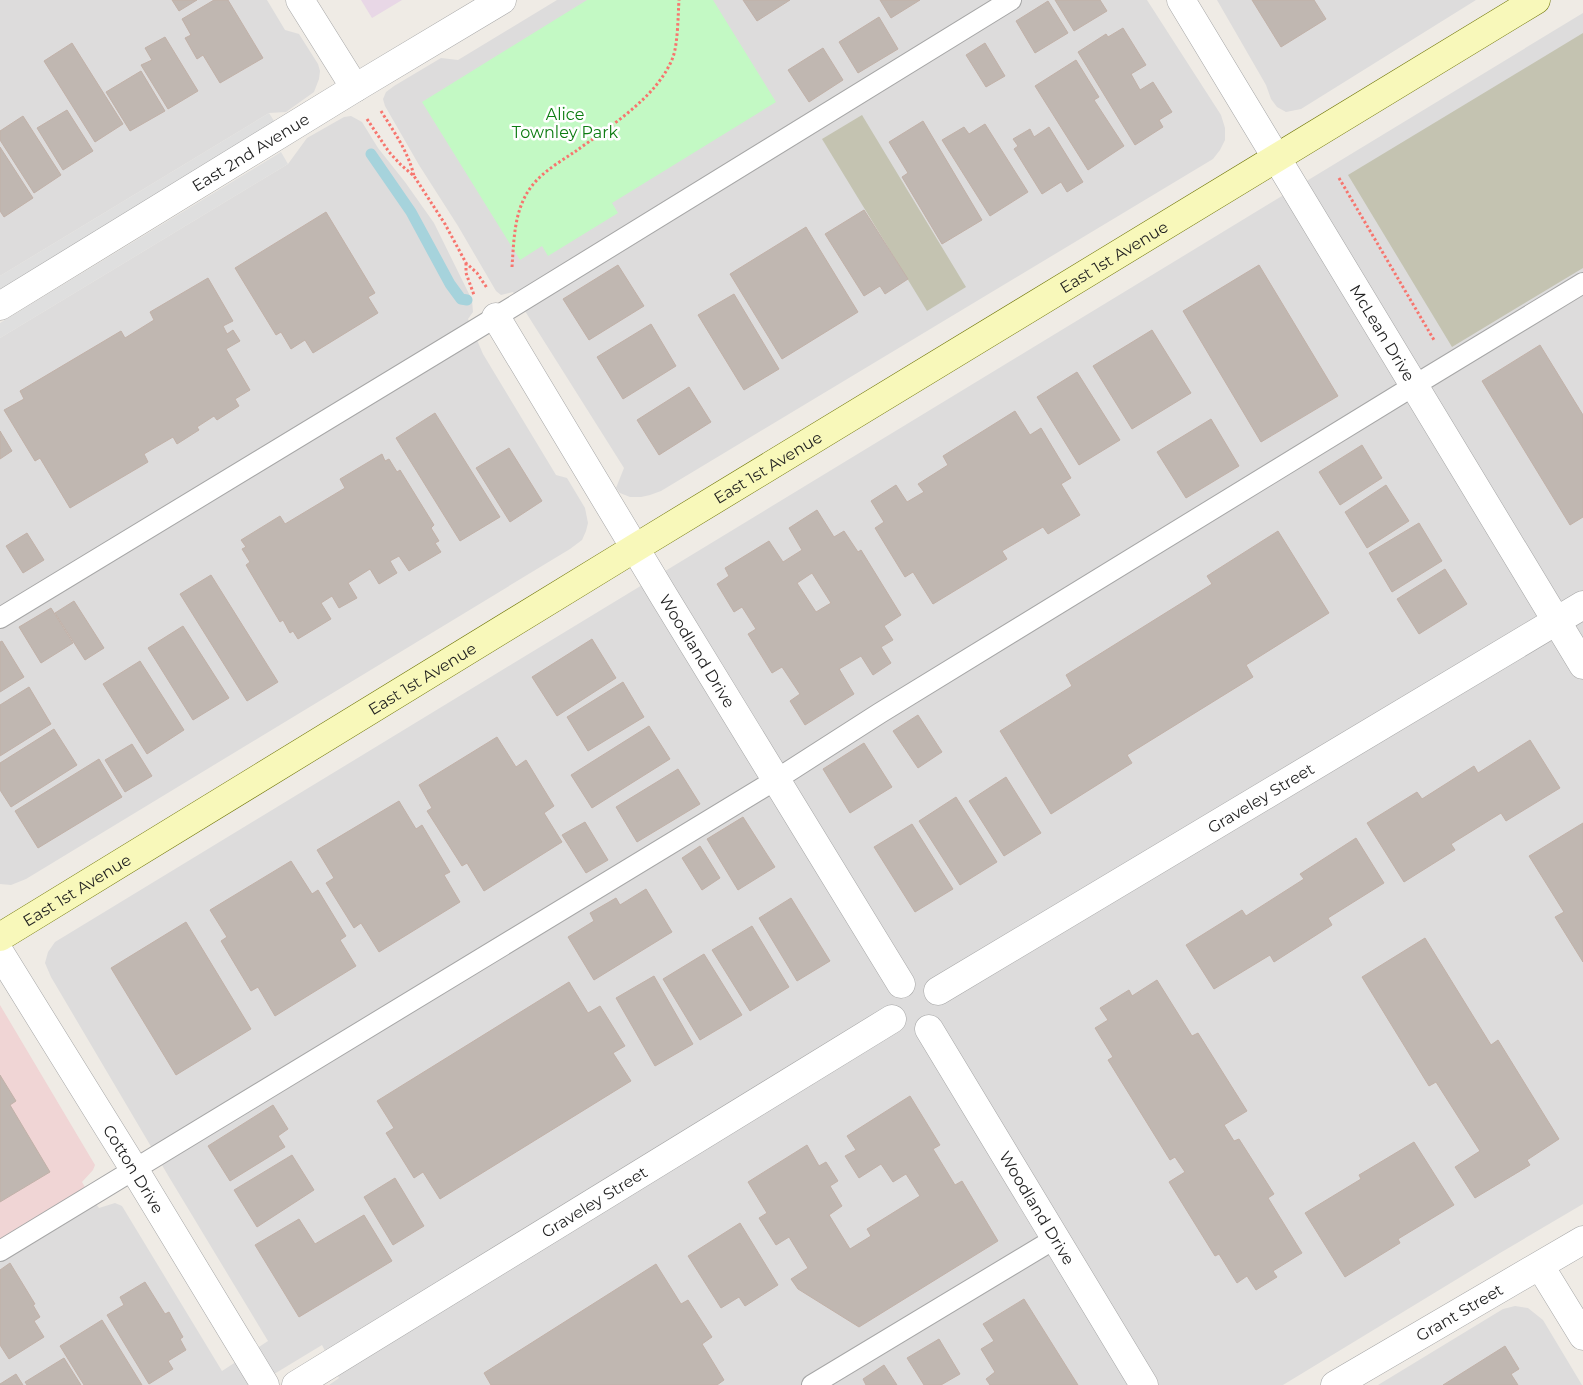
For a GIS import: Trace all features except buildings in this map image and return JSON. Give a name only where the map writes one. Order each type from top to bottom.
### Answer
[{"type":"main road","name":"East 1st Avenue","points":[[0,937],[1536,0]]},
{"type":"street","points":[[300,0],[355,88]]},
{"type":"street","name":"East 2nd Avenue","points":[[0,306],[502,0]]},
{"type":"street","name":"McLean Drive","points":[[1181,0],[1583,665]]},
{"type":"street","name":"Woodland Drive","points":[[496,317],[901,984]]},
{"type":"street","name":"Graveley Street","points":[[938,991],[1583,605]]},
{"type":"street","name":"Cotton Drive","points":[[0,953],[265,1385]]},
{"type":"street","points":[[911,980],[921,980],[931,984],[938,991],[942,1002],[942,1012],[937,1022],[929,1030],[919,1033],[908,1032],[899,1027],[892,1019],[889,1010],[890,1000],[894,990],[901,984],[911,980]]},
{"type":"street","name":"Graveley Street","points":[[296,1385],[892,1019]]},
{"type":"street","name":"Woodland Drive","points":[[929,1030],[1144,1385]]},
{"type":"street","name":"Grant Street","points":[[1335,1385],[1583,1240]]},
{"type":"street","points":[[1540,1266],[1583,1336]]},
{"type":"lane","points":[[0,618],[496,317],[1012,0]]},
{"type":"lane","points":[[0,1251],[777,779],[880,713],[1583,283]]},
{"type":"lane","points":[[812,1385],[1056,1238]]},
{"type":"path","points":[[512,267],[514,232],[519,210],[531,187],[546,172],[640,103],[659,80],[673,56],[679,0]]},
{"type":"path","points":[[355,88],[361,108],[376,134],[394,159],[414,176],[445,224],[466,263]]},
{"type":"path","points":[[355,88],[375,101],[406,150],[411,161],[414,176]]},
{"type":"path","points":[[1338,178],[1448,364]]},
{"type":"shaded area","points":[[0,0],[267,0],[285,30],[299,34],[318,64],[320,71],[319,79],[314,92],[286,112],[269,113],[0,276]]},
{"type":"shaded area","points":[[361,0],[402,0],[372,18]]},
{"type":"shaded area","points":[[557,0],[1147,0],[1221,115],[1225,128],[1225,140],[1213,159],[661,491],[641,497],[630,497],[620,493],[616,488],[624,468],[513,292],[501,295],[496,291],[419,165],[385,106],[383,99],[386,92],[394,86],[441,58],[458,60]]},
{"type":"shaded area","points":[[1217,0],[1476,0],[1301,109],[1286,112],[1277,107],[1271,99],[1266,85]]},
{"type":"shaded area","points":[[1583,13],[1583,1204],[1283,1385],[329,1385],[339,1378],[322,1345],[256,1385],[0,1385],[0,1251],[90,1196],[99,1208],[115,1203],[122,1206],[222,1371],[268,1341],[51,977],[45,963],[48,952],[55,942]]},
{"type":"shaded area","points":[[1583,33],[1583,268],[1452,347],[1348,175]]},
{"type":"shaded area","points":[[269,113],[276,124],[0,291],[0,276]]},
{"type":"shaded area","points":[[862,115],[966,287],[927,311],[822,139]]},
{"type":"shaded area","points":[[351,116],[362,122],[378,148],[434,223],[472,300],[473,312],[468,319],[483,354],[556,475],[567,478],[585,508],[588,523],[582,540],[26,879],[11,885],[0,884],[0,338],[288,164],[307,138],[344,117]]},
{"type":"shaded area","points":[[281,152],[288,164],[0,338],[0,323]]},
{"type":"shaded area","points":[[0,1005],[95,1165],[82,1182],[90,1196],[0,1251]]},
{"type":"shaded area","points":[[1515,1306],[1528,1308],[1543,1320],[1582,1385],[1378,1385],[1503,1309]]},
{"type":"green space","name":"Alice Townley Park","points":[[587,0],[713,0],[776,102],[612,203],[618,213],[548,256],[542,246],[520,260],[422,102]]},
{"type":"waterway","points":[[371,154],[411,212],[450,284],[461,299],[467,300]]}]
